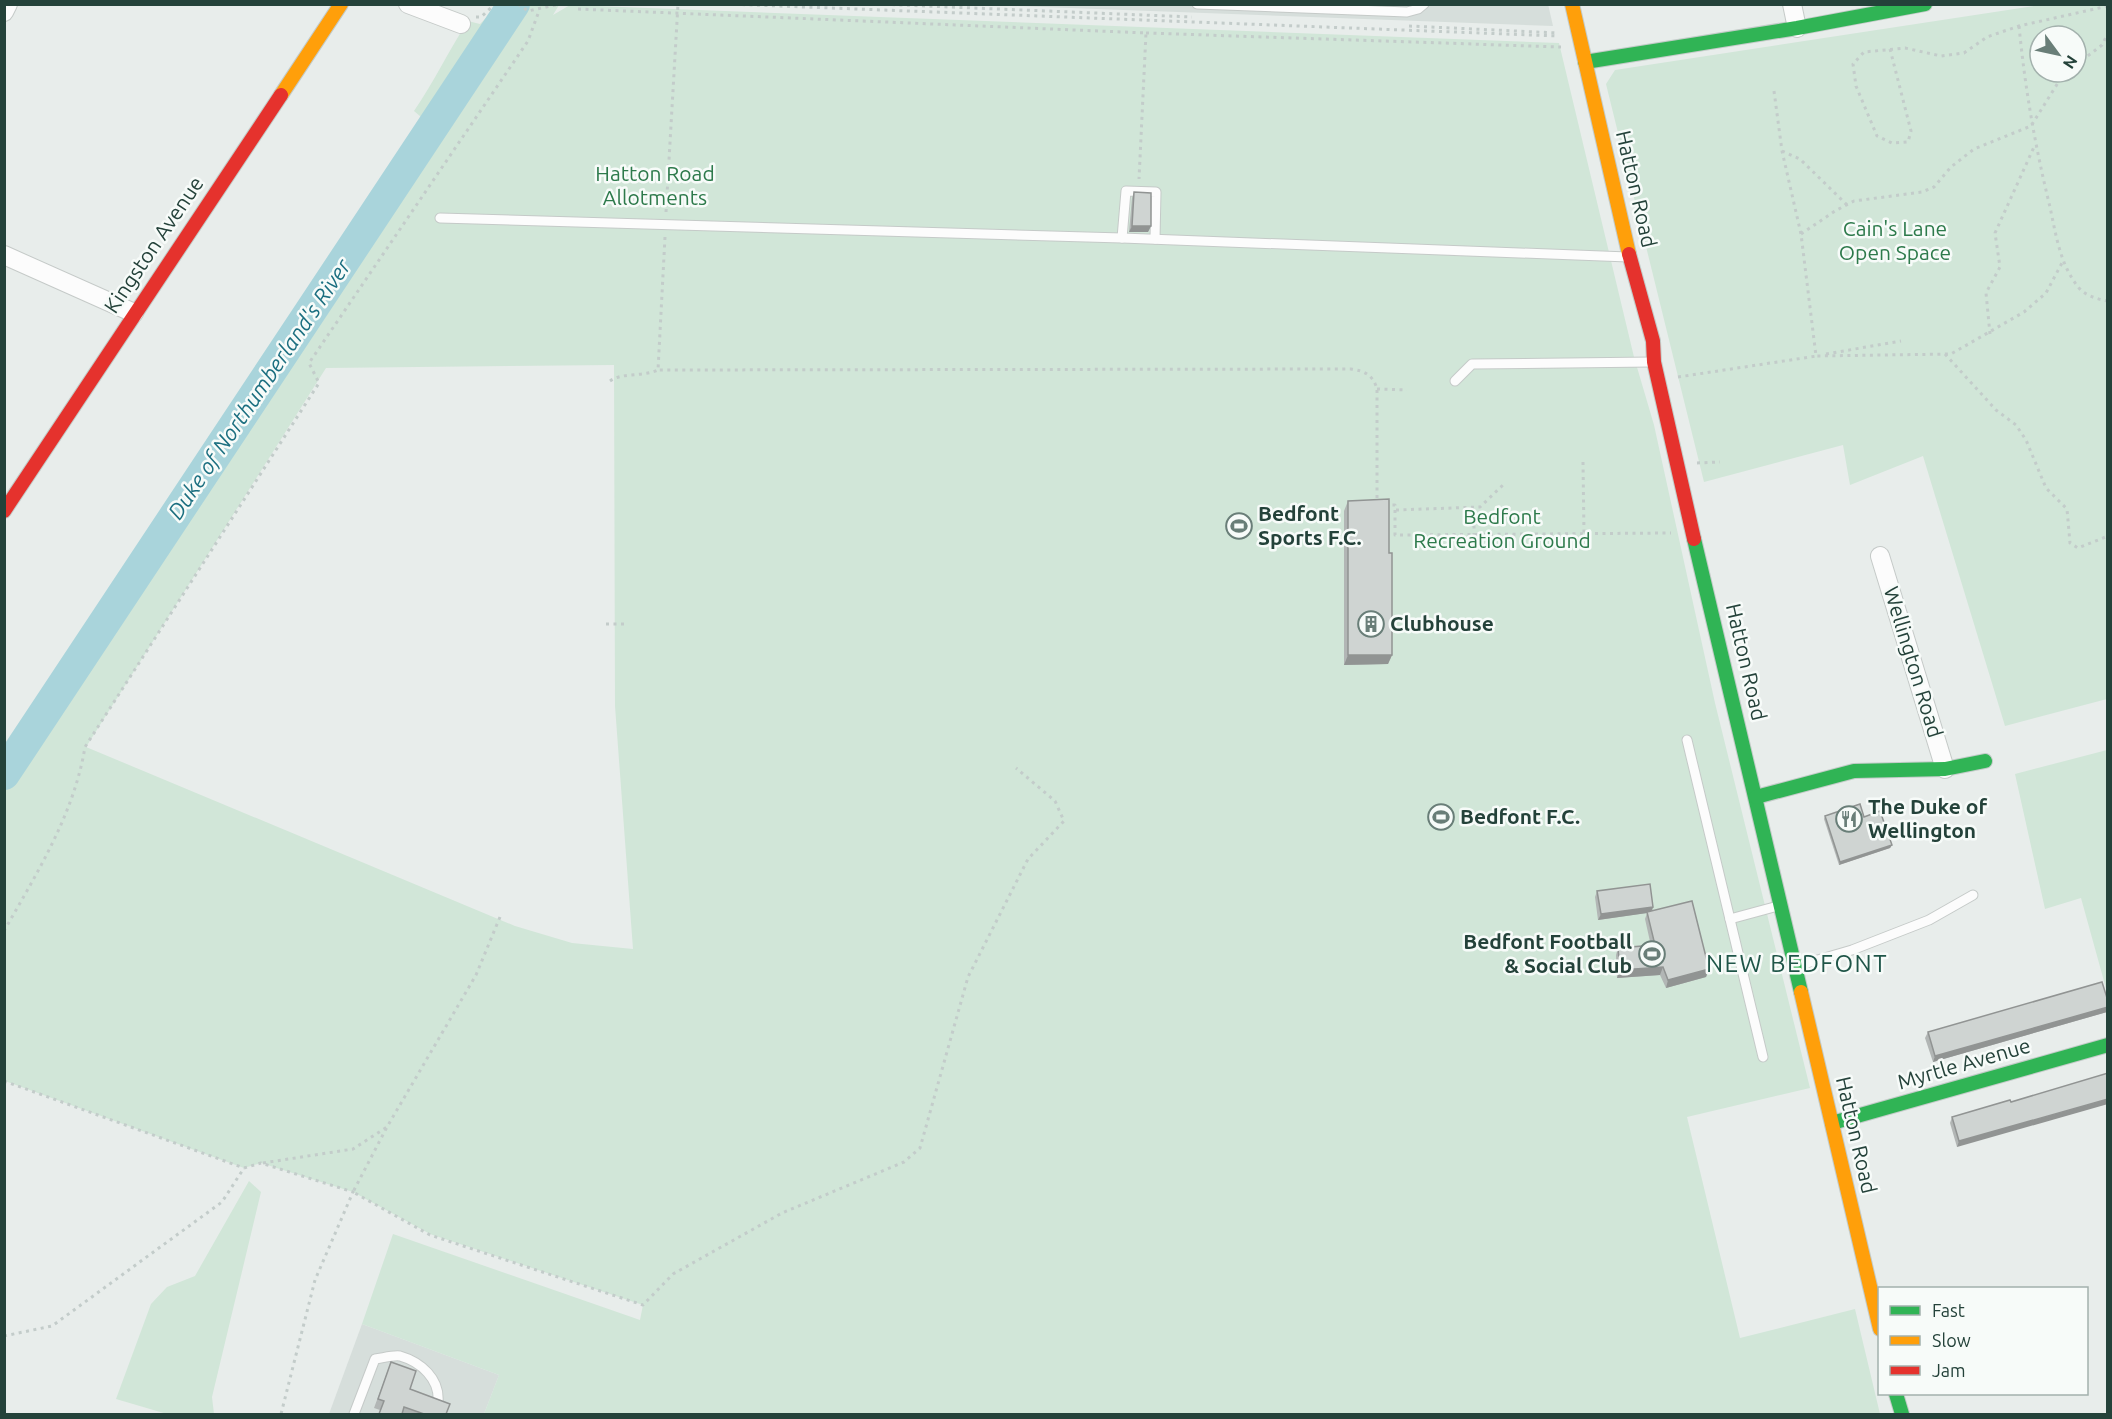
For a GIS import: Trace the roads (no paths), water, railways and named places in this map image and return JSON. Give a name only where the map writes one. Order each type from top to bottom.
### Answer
[{"type":"street","points":[[4,12],[8,4]]},
{"type":"street","name":"Kingston Avenue","points":[[4,511],[341,4]]},
{"type":"street","points":[[408,4],[461,24]]},
{"type":"street","name":"Hatton Road","points":[[1572,4],[1630,257],[1653,341],[1654,362],[1878,1320]]},
{"type":"street","points":[[1792,4],[1797,28]]},
{"type":"street","points":[[1585,62],[1797,28],[1925,4]]},
{"type":"street","points":[[4,255],[134,313]]},
{"type":"street","name":"Wellington Road","points":[[1880,556],[1945,769]]},
{"type":"street","name":"Wellington Road","points":[[1755,797],[1854,771],[1945,769],[1985,761]]},
{"type":"street","name":"Myrtle Avenue","points":[[1832,1123],[2108,1045]]},
{"type":"street","points":[[1896,1395],[1902,1414]]},
{"type":"lane","points":[[1197,4],[1407,12],[1418,9],[1424,4]]},
{"type":"lane","points":[[1122,238],[1126,191],[1139,191],[1156,192],[1155,239]]},
{"type":"lane","points":[[440,218],[1155,239],[1630,257]]},
{"type":"lane","points":[[1455,381],[1472,364],[1654,362]]},
{"type":"lane","points":[[1687,740],[1763,1056]]},
{"type":"lane","points":[[1795,967],[1852,950],[1929,920],[1972,895]]},
{"type":"lane","points":[[1730,919],[1780,906]]},
{"type":"lane","points":[[354,1414],[375,1359],[398,1356],[422,1367],[438,1387],[438,1402]]},
{"type":"waterway","name":"Duke of Northumberland's River","points":[[4,774],[514,4]]},
{"type":"place","name":"Bedfont Sports F.C.","points":[[1239,526]]},
{"type":"place","name":"Clubhouse","points":[[1371,624]]},
{"type":"place","name":"Bedfont F.C.","points":[[1441,817]]},
{"type":"place","name":"The Duke of Wellington","points":[[1849,819]]},
{"type":"place","name":"Bedfont Football & Social Club","points":[[1652,954]]},
{"type":"district","name":"NEW BEDFONT","points":[[1797,964]]},
{"type":"park label","name":"Hatton Road Allotments","points":[[655,186]]},
{"type":"park label","name":"Cain's Lane Open Space","points":[[1895,241]]},
{"type":"park label","name":"Bedfont Recreation Ground","points":[[1502,529]]}]
